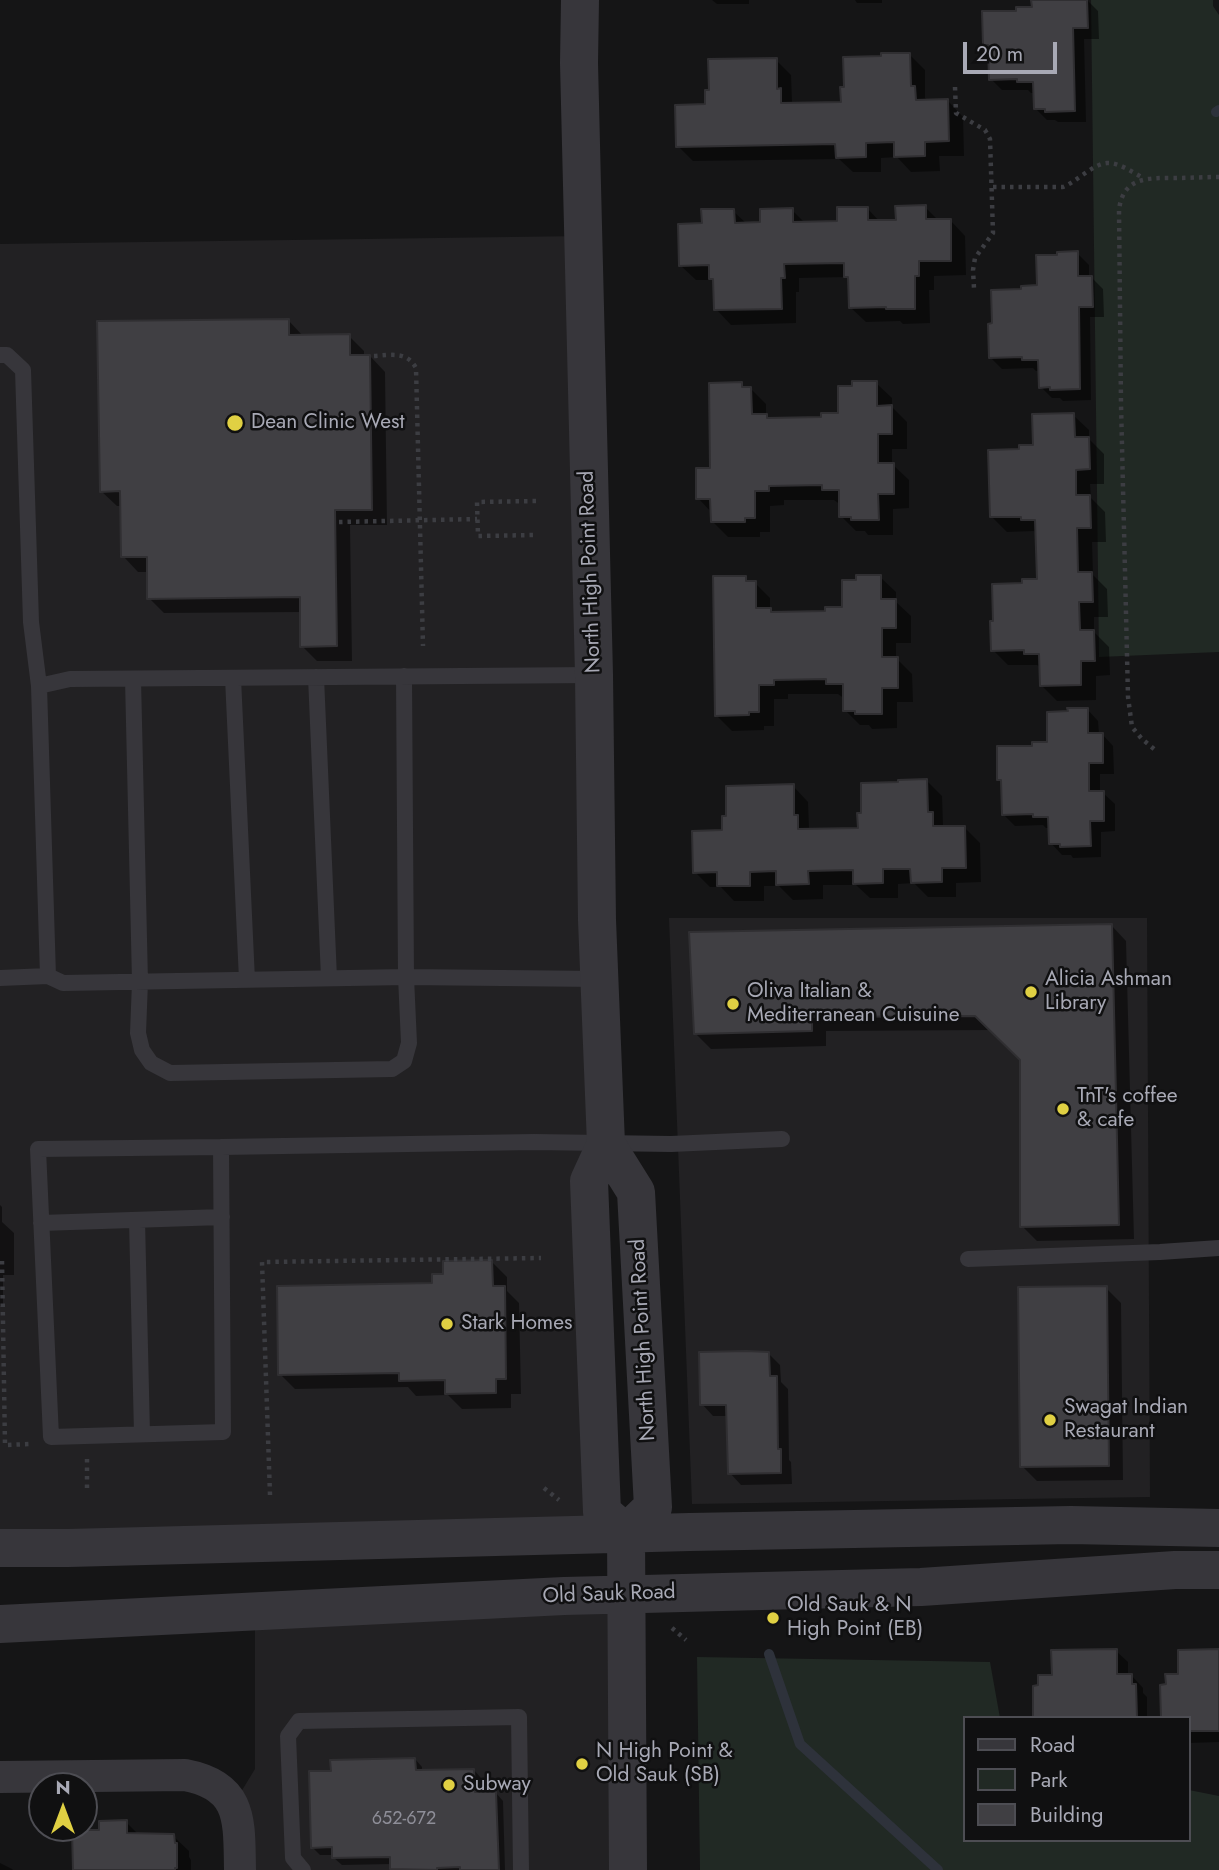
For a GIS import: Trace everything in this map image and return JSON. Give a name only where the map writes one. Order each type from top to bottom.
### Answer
[{"type":"street","name":"North High Point Road","points":[[580,0],[579,63],[599,979],[606,1144],[589,1181],[602,1512],[626,1533],[653,1507],[636,1192],[606,1144]]},
{"type":"street","points":[[0,1548],[1072,1525],[1219,1528]]},
{"type":"street","points":[[626,1533],[628,1870]]},
{"type":"street","name":"Old Sauk Road","points":[[0,1624],[627,1594],[921,1587],[1175,1570],[1219,1570]]},
{"type":"street","points":[[0,1777],[185,1775],[202,1779],[216,1785],[233,1805],[239,1830],[240,1870]]},
{"type":"lane","points":[[0,355],[7,355],[23,370],[31,622],[39,686],[48,976]]},
{"type":"lane","points":[[39,686],[70,679],[594,675]]},
{"type":"lane","points":[[134,679],[140,982],[138,1033],[142,1050],[151,1063],[170,1073],[392,1069],[404,1060],[410,1043],[406,977],[404,676]]},
{"type":"lane","points":[[316,677],[329,978]]},
{"type":"lane","points":[[233,678],[247,980]]},
{"type":"lane","points":[[0,978],[48,976],[63,983],[406,977],[599,979]]},
{"type":"lane","points":[[221,1147],[223,1432],[51,1437],[38,1149],[534,1142],[606,1144],[782,1139]]},
{"type":"lane","points":[[41,1223],[222,1217]]},
{"type":"lane","points":[[136,1220],[142,1434]]},
{"type":"lane","points":[[968,1259],[1219,1248]]},
{"type":"lane","points":[[303,1870],[293,1858],[288,1736],[299,1721],[519,1717],[521,1870]]},
{"type":"path","points":[[955,88],[956,113],[985,130],[990,139],[993,233],[975,258],[974,288]]},
{"type":"path","points":[[993,187],[1063,187],[1107,163],[1144,178],[1219,177]]},
{"type":"path","points":[[1144,178],[1129,187],[1120,198],[1121,404],[1128,697],[1132,727],[1142,740],[1154,749]]},
{"type":"path","points":[[374,356],[401,355],[408,357],[416,368],[423,646]]},
{"type":"path","points":[[536,500],[477,502],[478,536],[536,534]]},
{"type":"path","points":[[339,523],[477,519]]},
{"type":"path","points":[[270,1495],[262,1262],[541,1258]]},
{"type":"path","points":[[544,1488],[559,1500]]},
{"type":"path","points":[[672,1628],[686,1640]]},
{"type":"shaded area","points":[[583,236],[602,1512],[626,1533],[0,1548],[0,244]]},
{"type":"shaded area","points":[[669,918],[1147,918],[1150,1497],[692,1504]]},
{"type":"shaded area","points":[[627,1594],[628,1870],[240,1870],[233,1805],[255,1769],[255,1612]]},
{"type":"green space","points":[[1091,0],[1213,0],[1213,6],[1219,15],[1219,652],[1099,657]]},
{"type":"green space","points":[[697,1657],[990,1662],[1000,1716],[964,1716],[964,1842],[1191,1842],[1191,1790],[1219,1796],[1219,1870],[700,1870]]},
{"type":"building","points":[[1031,0],[1087,0],[1088,28],[1073,28],[1075,111],[1045,112],[1045,109],[1034,109],[1033,82],[1017,82],[1017,79],[989,80],[988,45],[983,45],[982,11],[1016,11],[1016,7],[1032,7]]},
{"type":"building","points":[[881,53],[910,53],[911,86],[915,86],[916,100],[948,99],[949,141],[925,142],[925,156],[894,157],[894,142],[866,143],[866,157],[836,158],[835,144],[676,147],[675,105],[705,104],[705,90],[709,90],[708,59],[777,58],[777,89],[781,88],[781,103],[841,102],[840,87],[844,87],[843,57],[881,56]]},
{"type":"building","points":[[926,205],[926,219],[951,219],[951,261],[919,261],[919,276],[915,276],[915,309],[849,308],[848,277],[844,277],[844,263],[784,264],[785,278],[781,278],[782,309],[714,310],[713,279],[709,279],[709,265],[679,266],[678,224],[702,223],[701,209],[734,209],[735,223],[760,222],[760,209],[793,208],[793,222],[837,221],[837,207],[868,207],[868,220],[896,220],[895,206]]},
{"type":"building","points":[[1078,251],[1078,276],[1092,276],[1093,307],[1079,307],[1080,389],[1039,388],[1038,360],[1022,360],[1022,357],[989,358],[991,290],[1021,289],[1021,286],[1037,285],[1036,255]]},
{"type":"building","name":"Dean Clinic West","points":[[289,319],[289,335],[350,334],[350,355],[370,355],[372,510],[335,510],[337,646],[300,647],[300,597],[147,599],[147,557],[121,557],[120,491],[100,492],[97,321]]},
{"type":"building","points":[[852,381],[877,381],[877,406],[892,405],[892,434],[878,434],[878,463],[894,463],[894,494],[878,494],[879,520],[839,517],[839,490],[822,490],[822,485],[769,486],[769,491],[755,491],[755,518],[745,518],[745,522],[711,522],[710,499],[696,499],[696,468],[710,468],[709,383],[742,382],[742,387],[751,387],[752,414],[767,414],[767,418],[821,417],[821,413],[838,413],[838,386],[852,386]]},
{"type":"building","points":[[1074,413],[1075,437],[1089,437],[1090,469],[1076,470],[1076,495],[1090,495],[1091,528],[1077,528],[1078,572],[1092,572],[1093,602],[1079,602],[1080,630],[1094,630],[1095,661],[1081,661],[1081,685],[1040,686],[1039,654],[1024,654],[1024,650],[991,651],[992,584],[1022,583],[1022,579],[1037,579],[1035,520],[990,517],[988,450],[1019,449],[1019,445],[1033,445],[1032,414]]},
{"type":"building","points":[[856,575],[881,575],[881,599],[896,599],[896,628],[882,628],[882,657],[898,657],[898,688],[882,688],[882,714],[843,711],[843,684],[826,684],[826,679],[774,680],[774,685],[759,685],[759,712],[715,716],[713,576],[746,576],[746,581],[756,581],[756,608],[771,608],[771,612],[825,611],[825,607],[842,607],[842,580],[856,580]]},
{"type":"building","points":[[1067,708],[1088,708],[1088,733],[1103,733],[1103,763],[1089,763],[1089,791],[1104,791],[1104,821],[1090,821],[1091,846],[1060,847],[1060,844],[1049,844],[1048,817],[1033,817],[1033,814],[1002,815],[1001,780],[997,780],[997,746],[1032,746],[1032,742],[1047,742],[1047,712],[1068,711]]},
{"type":"building","points":[[927,779],[928,812],[933,812],[933,826],[965,826],[966,868],[942,868],[942,882],[911,883],[910,869],[883,869],[883,883],[853,884],[853,870],[808,871],[809,884],[776,885],[776,871],[750,872],[750,886],[717,886],[717,872],[693,873],[692,831],[722,830],[722,816],[726,816],[726,786],[794,784],[794,815],[798,815],[798,829],[858,828],[861,783]]},
{"type":"building","points":[[1112,924],[1119,1225],[1020,1227],[1020,1060],[975,1016],[812,1017],[812,1031],[694,1034],[689,932]]},
{"type":"building","points":[[492,1260],[493,1286],[505,1286],[506,1379],[496,1379],[496,1393],[445,1394],[445,1380],[399,1381],[399,1373],[278,1375],[277,1286],[432,1283],[432,1274],[443,1274],[443,1261]]},
{"type":"building","points":[[1107,1286],[1109,1466],[1020,1467],[1018,1287]]},
{"type":"building","points":[[699,1352],[769,1352],[770,1376],[777,1376],[781,1473],[728,1474],[726,1405],[700,1405]]},
{"type":"building","points":[[1117,1649],[1117,1674],[1132,1674],[1132,1684],[1136,1684],[1137,1716],[1033,1716],[1033,1686],[1038,1685],[1038,1675],[1052,1675],[1051,1650]]},
{"type":"building","points":[[1219,1649],[1219,1731],[1191,1731],[1191,1716],[1161,1716],[1160,1685],[1166,1684],[1165,1674],[1178,1674],[1178,1650]]},
{"type":"building","points":[[415,1758],[416,1770],[474,1769],[475,1792],[496,1792],[499,1870],[460,1870],[460,1867],[437,1870],[390,1869],[390,1857],[332,1858],[332,1847],[311,1848],[309,1771],[331,1771],[330,1760]]},
{"type":"building","points":[[127,1820],[127,1833],[174,1834],[177,1843],[177,1868],[73,1870],[72,1842],[98,1842],[99,1821]]},
{"type":"waterway","points":[[769,1654],[800,1744],[938,1870]]},
{"type":"place","name":"Dean Clinic West","points":[[235,423]]},
{"type":"place","name":"Alicia Ashman Library","points":[[1031,992]]},
{"type":"place","name":"Oliva Italian & Mediterranean Cuisuine","points":[[733,1004]]},
{"type":"place","name":"TnT's coffee & cafe","points":[[1063,1109]]},
{"type":"place","name":"Stark Homes","points":[[447,1324]]},
{"type":"place","name":"Swagat Indian Restaurant","points":[[1050,1420]]},
{"type":"place","name":"Old Sauk & N High Point (EB)","points":[[773,1618]]},
{"type":"place","name":"N High Point & Old Sauk (SB)","points":[[582,1764]]},
{"type":"place","name":"Subway","points":[[449,1785]]}]
